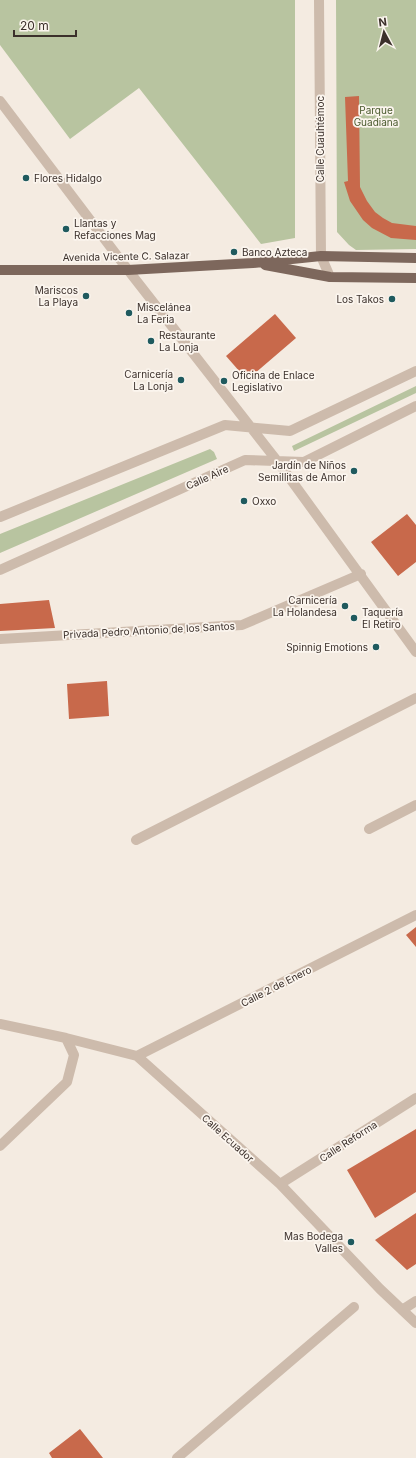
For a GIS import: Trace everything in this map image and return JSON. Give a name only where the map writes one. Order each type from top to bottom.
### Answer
[{"type":"main road","name":"Avenida Vicente C. Salazar","points":[[0,270],[128,270],[253,263],[321,256],[416,258]]},
{"type":"main road","name":"Avenida Vicente C. Salazar","points":[[253,263],[330,277],[416,278]]},
{"type":"street","name":"Calle Cuauhtémoc","points":[[319,0],[321,256],[330,277]]},
{"type":"street","points":[[0,101],[128,270],[278,462],[416,652]]},
{"type":"street","points":[[0,517],[225,425],[290,431],[416,371]]},
{"type":"street","name":"Calle Aire","points":[[0,570],[245,460],[304,462],[416,406]]},
{"type":"street","name":"Privada Pedro Antonio de los Santos","points":[[0,639],[242,625],[360,574]]},
{"type":"street","points":[[136,840],[416,698]]},
{"type":"street","points":[[369,829],[416,805]]},
{"type":"street","name":"Calle 2 de Enero","points":[[137,1056],[416,915]]},
{"type":"street","name":"Calle Ecuador","points":[[0,1024],[66,1038],[137,1056],[280,1184],[416,1323]]},
{"type":"street","points":[[0,1146],[67,1082],[74,1054],[66,1038]]},
{"type":"street","name":"Calle Reforma","points":[[280,1184],[416,1098]]},
{"type":"street","points":[[402,1310],[416,1301]]},
{"type":"street","points":[[177,1458],[354,1307]]},
{"type":"green space","points":[[0,0],[295,0],[295,238],[261,244],[139,88],[70,139],[0,45]]},
{"type":"green space","name":"Parque Guadiana","points":[[336,0],[416,0],[416,249],[356,250],[337,232]]},
{"type":"green space","points":[[416,386],[416,393],[294,451],[292,446]]},
{"type":"green space","points":[[210,449],[214,452],[217,459],[0,553],[0,534]]},
{"type":"building","points":[[359,96],[360,187],[367,201],[375,212],[383,218],[392,223],[416,226],[416,240],[391,238],[372,228],[363,220],[350,201],[344,182],[348,181],[345,97]]},
{"type":"building","points":[[275,314],[296,338],[247,380],[226,356]]},
{"type":"building","points":[[407,514],[416,525],[416,562],[398,576],[371,542]]},
{"type":"building","points":[[49,600],[55,628],[0,631],[0,604]]},
{"type":"building","points":[[107,681],[109,716],[69,719],[67,684]]},
{"type":"building","points":[[416,927],[416,947],[406,935]]},
{"type":"building","points":[[416,1129],[416,1192],[375,1218],[347,1170]]},
{"type":"building","points":[[416,1213],[416,1264],[407,1270],[375,1240]]},
{"type":"building","points":[[80,1429],[103,1458],[52,1458],[49,1453]]},
{"type":"place","name":"Flores Hidalgo","points":[[26,178]]},
{"type":"place","name":"Llantas y Refacciones Mag","points":[[66,229]]},
{"type":"place","name":"Banco Azteca","points":[[234,252]]},
{"type":"place","name":"Mariscos La Playa","points":[[86,296]]},
{"type":"place","name":"Los Takos","points":[[392,299]]},
{"type":"place","name":"Miscelánea La Feria","points":[[129,313]]},
{"type":"place","name":"Restaurante La Lonja","points":[[151,341]]},
{"type":"place","name":"Carnicería La Lonja","points":[[181,380]]},
{"type":"place","name":"Oficina de Enlace Legislativo","points":[[224,381]]},
{"type":"place","name":"Jardín de Niños Semillitas de Amor","points":[[354,471]]},
{"type":"place","name":"Oxxo","points":[[244,501]]},
{"type":"place","name":"Carnicería La Holandesa","points":[[345,606]]},
{"type":"place","name":"Taquería El Retiro","points":[[354,618]]},
{"type":"place","name":"Spinnig Emotions","points":[[376,647]]},
{"type":"place","name":"Mas Bodega Valles","points":[[351,1242]]}]
